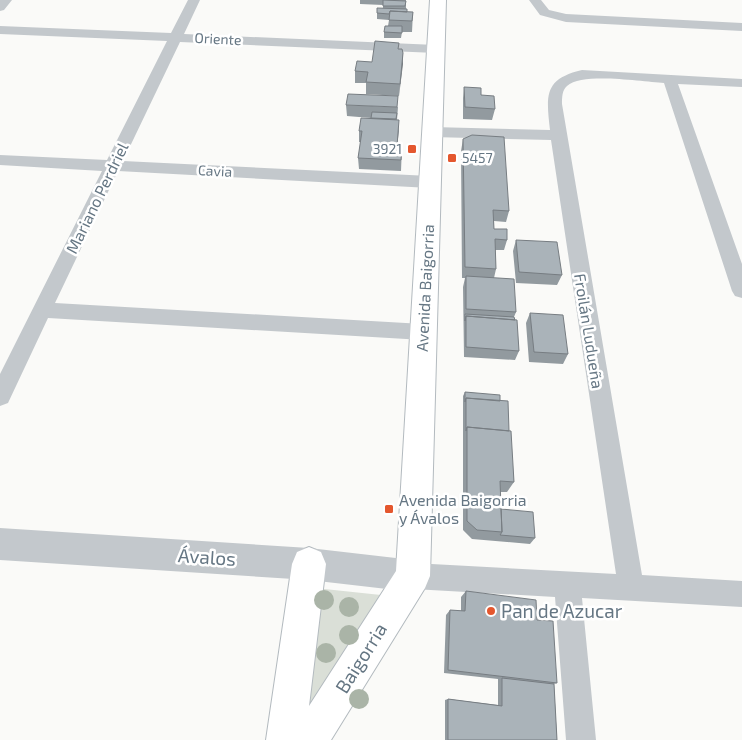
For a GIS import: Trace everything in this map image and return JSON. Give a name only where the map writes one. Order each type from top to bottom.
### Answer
[{"type":"main road","name":"Avenida Baigorria","points":[[413,576],[438,0]]},
{"type":"main road","points":[[285,740],[309,564]]},
{"type":"main road","name":"Baigorria","points":[[309,740],[413,576]]},
{"type":"street","points":[[0,7],[6,0]]},
{"type":"street","name":"Mariano Perdriel","points":[[0,396],[194,0]]},
{"type":"street","points":[[535,0],[536,5],[546,15],[571,19],[742,27]]},
{"type":"street","name":"Oriente","points":[[0,30],[436,49]]},
{"type":"street","name":"Froilán Ludueña","points":[[630,588],[558,135],[554,96],[558,85],[567,77],[582,74],[670,80]]},
{"type":"street","points":[[742,83],[670,80],[742,291]]},
{"type":"street","points":[[432,132],[558,135]]},
{"type":"street","name":"Cavia","points":[[0,160],[430,182]]},
{"type":"street","points":[[43,310],[423,332]]},
{"type":"street","name":"Ávalos","points":[[0,544],[309,564],[413,576]]},
{"type":"street","points":[[413,576],[742,594]]},
{"type":"street","points":[[567,584],[581,740]]},
{"type":"shaded area","points":[[315,588],[381,595],[295,728]]},
{"type":"building","points":[[383,0],[406,1],[405,6],[383,6]]},
{"type":"building","points":[[377,8],[407,9],[407,12],[390,11],[389,14],[377,13]]},
{"type":"building","points":[[390,11],[413,12],[412,21],[389,20]]},
{"type":"building","points":[[385,26],[402,26],[402,33],[384,32]]},
{"type":"building","points":[[375,41],[399,43],[398,49],[402,49],[403,53],[400,84],[366,82],[368,72],[355,71],[357,61],[372,62]]},
{"type":"building","points":[[464,87],[481,88],[481,95],[494,96],[495,109],[465,107]]},
{"type":"building","points":[[348,94],[398,96],[397,107],[346,105]]},
{"type":"building","points":[[372,112],[397,113],[396,119],[371,118]]},
{"type":"building","points":[[361,118],[399,120],[397,146],[402,146],[401,160],[358,158],[362,131],[359,131]]},
{"type":"building","points":[[472,135],[504,137],[509,211],[493,210],[494,229],[507,229],[507,240],[495,239],[496,269],[465,267],[463,139]]},
{"type":"building","points":[[516,240],[557,242],[562,275],[519,272]]},
{"type":"building","points":[[466,276],[514,279],[516,312],[466,309]]},
{"type":"building","points":[[530,313],[563,315],[568,354],[534,352]]},
{"type":"building","points":[[465,314],[514,317],[515,320],[466,316],[465,321]]},
{"type":"building","points":[[466,316],[517,320],[519,351],[466,347]]},
{"type":"building","points":[[465,392],[500,395],[500,401],[466,398],[465,402]]},
{"type":"building","points":[[466,398],[508,401],[509,431],[467,427],[466,431]]},
{"type":"building","points":[[467,427],[511,431],[514,482],[500,481],[502,532],[477,530],[467,521]]},
{"type":"building","points":[[501,509],[533,512],[535,538],[500,535],[502,532]]},
{"type":"building","points":[[466,591],[536,600],[537,620],[553,621],[557,683],[448,670],[450,610],[465,611]]},
{"type":"building","points":[[502,678],[554,684],[557,740],[448,740],[448,699],[502,706]]},
{"type":"place","name":"3921","points":[[412,149]]},
{"type":"place","name":"5457","points":[[452,158]]},
{"type":"place","name":"Avenida Baigorria y Ávalos","points":[[389,509]]},
{"type":"place","name":"Pan de Azucar","points":[[491,611]]}]
